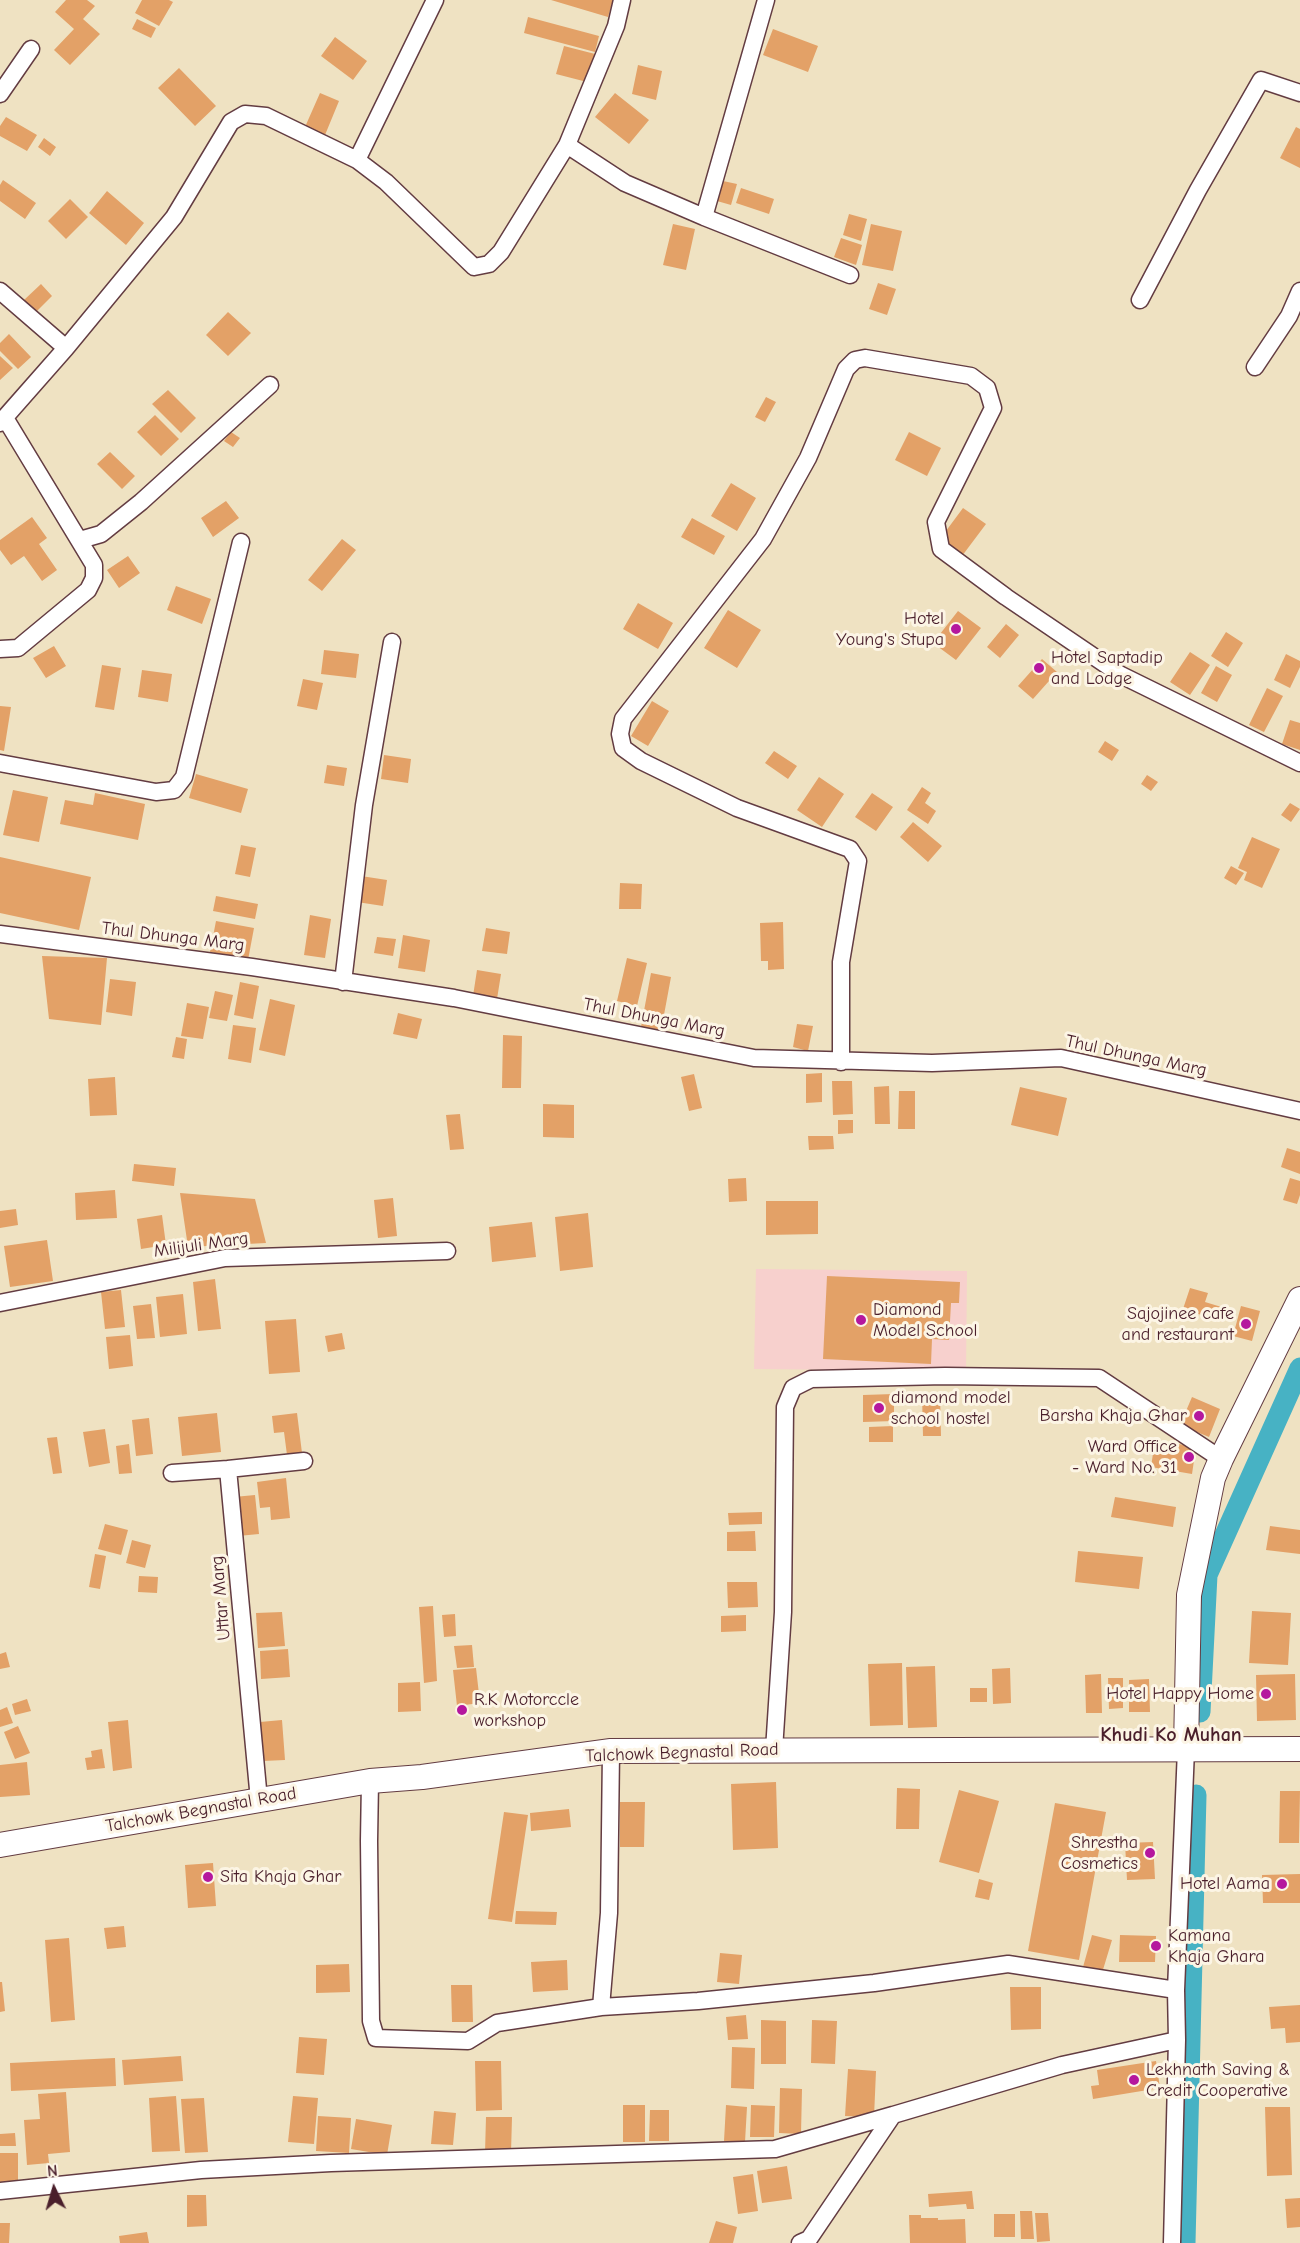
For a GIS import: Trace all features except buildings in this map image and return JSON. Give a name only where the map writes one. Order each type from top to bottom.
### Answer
[{"type":"main road","points":[[1186,1749],[1189,1595],[1213,1478],[1300,1299]]},
{"type":"main road","name":"Talchowk Begnastal Road","points":[[0,1845],[370,1781],[422,1777],[611,1751],[1300,1749]]},
{"type":"street","points":[[357,160],[435,0]]},
{"type":"street","points":[[0,649],[18,648],[88,590],[94,578],[94,565],[80,540],[3,420],[174,217],[231,122],[245,114],[266,116],[357,160],[386,182],[474,267],[489,264],[501,252],[567,145],[616,26],[622,0]]},
{"type":"street","points":[[704,217],[766,0]]},
{"type":"street","points":[[0,94],[32,50]]},
{"type":"street","points":[[1140,300],[1198,190],[1262,80],[1300,93]]},
{"type":"street","points":[[567,145],[626,183],[704,217],[850,275]]},
{"type":"street","points":[[0,291],[66,348]]},
{"type":"street","points":[[1255,367],[1295,319],[1300,291]]},
{"type":"street","points":[[841,1062],[841,962],[858,861],[850,849],[736,808],[641,760],[623,748],[620,734],[623,719],[763,539],[808,458],[846,369],[855,360],[865,358],[971,376],[987,388],[993,408],[936,522],[941,549],[1006,597],[1121,675],[1300,764]]},
{"type":"street","points":[[80,540],[101,534],[141,502],[270,385]]},
{"type":"street","points":[[0,763],[156,792],[174,790],[184,777],[241,542]]},
{"type":"street","points":[[343,982],[364,805],[392,642]]},
{"type":"street","name":"Thul Dhunga Marg","points":[[0,933],[252,966],[454,998],[754,1058],[932,1063],[1061,1058],[1300,1111]]},
{"type":"street","name":"Milijuli Marg","points":[[0,1303],[225,1258],[447,1251]]},
{"type":"street","points":[[774,1750],[783,1612],[785,1407],[793,1388],[811,1379],[945,1376],[1099,1378],[1221,1459]]},
{"type":"street","points":[[172,1473],[304,1461]]},
{"type":"street","name":"Uttar Marg","points":[[228,1469],[259,1800]]},
{"type":"street","points":[[1172,2243],[1176,1990],[1186,1749]]},
{"type":"street","points":[[601,2007],[609,1913],[611,1751]]},
{"type":"street","points":[[370,1781],[371,2021],[376,2037],[468,2041],[497,2023],[601,2007],[698,2001],[874,1983],[1008,1964],[1176,1990]]},
{"type":"street","points":[[0,2190],[224,2169],[331,2163],[775,2148],[1062,2066],[1177,2040]]},
{"type":"street","points":[[800,2243],[809,2239],[893,2115]]},
{"type":"shaded area","name":"Diamond Model School","points":[[756,1269],[967,1271],[966,1371],[754,1369]]},
{"type":"waterway","points":[[1200,1712],[1207,1575],[1300,1368]]},
{"type":"waterway","points":[[1185,2243],[1196,1795]]},
{"type":"place","name":"Hotel Young's Stupa","points":[[956,629]]},
{"type":"place","name":"Hotel Saptadip and Lodge","points":[[1039,668]]},
{"type":"place","name":"Diamond Model School","points":[[861,1320]]},
{"type":"place","name":"Sajojinee cafe and restaurant","points":[[1246,1324]]},
{"type":"place","name":"diamond model school hostel","points":[[879,1408]]},
{"type":"place","name":"Barsha Khaja Ghar","points":[[1199,1416]]},
{"type":"place","name":"Ward Office - Ward No. 31","points":[[1189,1457]]},
{"type":"place","name":"Hotel Happy Home","points":[[1266,1694]]},
{"type":"place","name":"R.K Motorccle workshop","points":[[462,1710]]},
{"type":"place","name":"Shrestha Cosmetics","points":[[1150,1853]]},
{"type":"place","name":"Sita Khaja Ghar","points":[[208,1877]]},
{"type":"place","name":"Hotel Aama","points":[[1282,1884]]},
{"type":"place","name":"Kamana Khaja Ghara","points":[[1156,1946]]},
{"type":"place","name":"Lekhnath Saving & Credit Cooperative","points":[[1134,2080]]},
{"type":"district","name":"Khudi Ko Muhan","points":[[1171,1735]]}]
